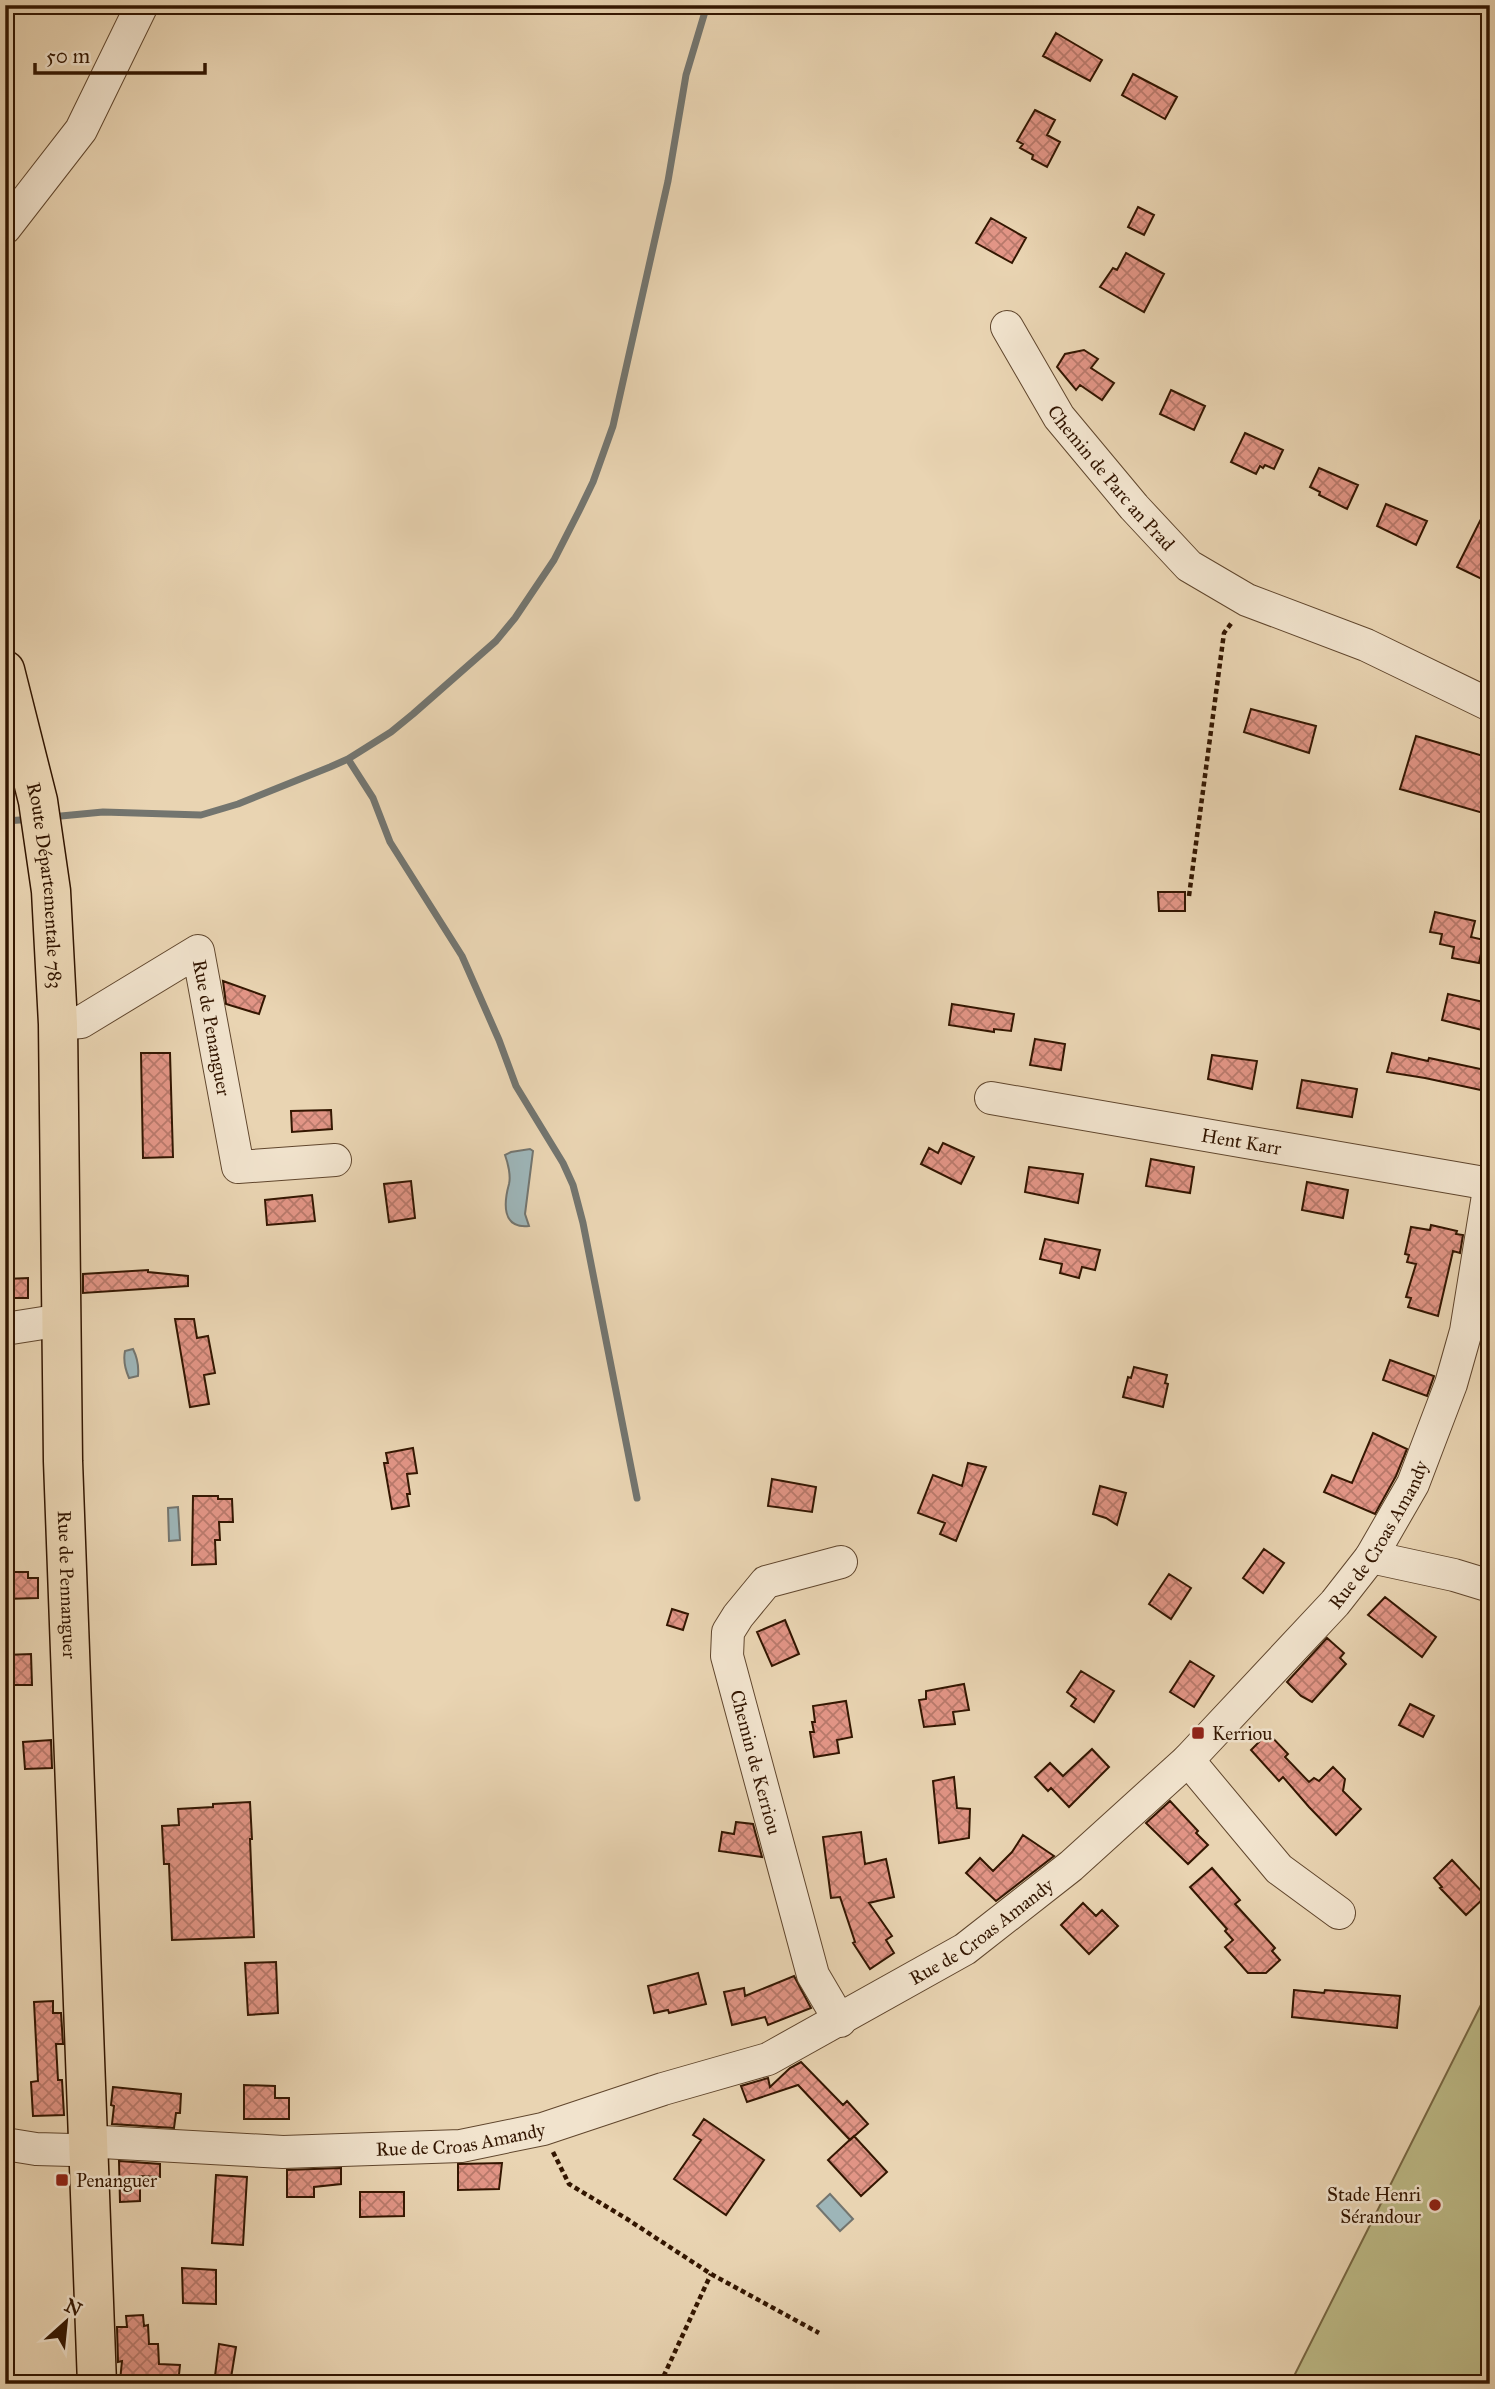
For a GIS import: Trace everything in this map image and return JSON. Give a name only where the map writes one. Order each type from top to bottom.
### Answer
[{"type":"main road","name":"Route Départementale 783","points":[[5,670],[38,801],[51,891],[58,1024]]},
{"type":"main road","name":"Rue de Pennanguer","points":[[58,1024],[63,1461],[89,2146]]},
{"type":"main road","points":[[89,2146],[97,2384]]},
{"type":"street","points":[[5,228],[81,130],[142,5]]},
{"type":"street","name":"Chemin de Parc an Prad","points":[[1007,327],[1059,417],[1189,566],[1247,600],[1366,645],[1490,705]]},
{"type":"street","name":"Rue de Penanguer","points":[[58,1024],[80,1022],[198,951],[238,1167],[335,1160]]},
{"type":"street","name":"Hent Karr","points":[[991,1098],[1490,1184]]},
{"type":"street","name":"Rue de Croas Amandy","points":[[5,2144],[36,2149],[72,2150],[102,2142],[283,2152],[461,2146],[543,2129],[663,2089],[768,2059],[965,1949],[1071,1866],[1188,1760],[1335,1603],[1371,1557],[1413,1484],[1451,1384],[1466,1331],[1490,1184]]},
{"type":"street","points":[[5,1329],[62,1320]]},
{"type":"street","points":[[1371,1557],[1454,1575],[1490,1586]]},
{"type":"street","name":"Chemin de Kerriou","points":[[840,2021],[813,1975],[727,1656],[729,1632],[738,1616],[766,1582],[841,1562]]},
{"type":"street","points":[[1188,1760],[1279,1869],[1339,1913]]},
{"type":"path","points":[[1189,896],[1224,633],[1247,600]]},
{"type":"path","points":[[543,2129],[569,2185],[627,2219],[710,2274],[819,2333]]},
{"type":"path","points":[[660,2384],[710,2274]]},
{"type":"shaded area","name":"Stade Henri Sérandour","points":[[1490,1987],[1490,2384],[1290,2384]]},
{"type":"water","points":[[530,1149],[533,1151],[525,1214],[529,1226],[520,1226],[509,1219],[507,1213],[506,1199],[510,1177],[505,1155]]},
{"type":"water","points":[[133,1349],[138,1362],[138,1376],[129,1378],[124,1355],[125,1351]]},
{"type":"water","points":[[178,1507],[180,1540],[169,1541],[168,1508]]},
{"type":"water","points":[[830,2194],[853,2219],[840,2231],[817,2206]]},
{"type":"building","points":[[1056,33],[1102,60],[1090,81],[1043,56]]},
{"type":"building","points":[[1133,74],[1177,97],[1165,119],[1122,95]]},
{"type":"building","points":[[1035,110],[1055,120],[1047,135],[1060,142],[1047,167],[1032,159],[1033,155],[1020,148],[1023,144],[1017,141]]},
{"type":"building","points":[[1138,207],[1154,215],[1144,235],[1128,227]]},
{"type":"building","points":[[991,218],[1026,238],[1012,263],[976,243]]},
{"type":"building","points":[[1126,253],[1164,274],[1144,312],[1100,287],[1113,268],[1117,270]]},
{"type":"building","points":[[1084,350],[1098,359],[1091,368],[1114,383],[1102,400],[1080,385],[1076,390],[1057,367],[1065,354]]},
{"type":"building","points":[[1171,390],[1205,406],[1194,430],[1160,414]]},
{"type":"building","points":[[1245,433],[1283,450],[1274,469],[1260,466],[1256,474],[1231,462]]},
{"type":"building","points":[[1319,468],[1358,485],[1347,509],[1319,495],[1320,492],[1310,487]]},
{"type":"building","points":[[1490,501],[1490,583],[1457,567]]},
{"type":"building","points":[[1386,504],[1427,521],[1416,545],[1377,526]]},
{"type":"building","points":[[1251,709],[1316,726],[1309,753],[1244,732]]},
{"type":"building","points":[[1416,736],[1490,758],[1490,815],[1400,789]]},
{"type":"building","points":[[1158,892],[1185,892],[1185,911],[1159,911]]},
{"type":"building","points":[[1435,912],[1475,921],[1471,937],[1484,940],[1479,963],[1452,958],[1454,947],[1440,944],[1442,934],[1430,932]]},
{"type":"building","points":[[223,981],[265,996],[259,1014],[226,1004]]},
{"type":"building","points":[[1448,994],[1488,1003],[1482,1030],[1442,1020]]},
{"type":"building","points":[[952,1004],[1014,1014],[1011,1031],[994,1029],[994,1032],[949,1025]]},
{"type":"building","points":[[1035,1039],[1065,1044],[1061,1070],[1030,1065]]},
{"type":"building","points":[[141,1053],[170,1053],[173,1157],[143,1158]]},
{"type":"building","points":[[1392,1053],[1490,1071],[1490,1092],[1387,1072]]},
{"type":"building","points":[[1212,1055],[1257,1061],[1252,1089],[1208,1079]]},
{"type":"building","points":[[1302,1080],[1357,1089],[1352,1117],[1297,1108]]},
{"type":"building","points":[[331,1110],[332,1129],[292,1132],[291,1111]]},
{"type":"building","points":[[943,1143],[974,1157],[961,1184],[921,1164],[929,1148],[938,1153]]},
{"type":"building","points":[[1151,1159],[1194,1167],[1190,1193],[1146,1186]]},
{"type":"building","points":[[1029,1167],[1083,1174],[1078,1203],[1025,1192]]},
{"type":"building","points":[[411,1181],[415,1218],[389,1222],[384,1184]]},
{"type":"building","points":[[1307,1182],[1348,1190],[1343,1218],[1302,1210]]},
{"type":"building","points":[[312,1195],[315,1221],[267,1225],[265,1200]]},
{"type":"building","points":[[1431,1225],[1463,1235],[1460,1253],[1453,1251],[1438,1316],[1408,1307],[1411,1298],[1406,1297],[1416,1264],[1407,1262],[1409,1255],[1405,1254],[1411,1227],[1430,1230]]},
{"type":"building","points":[[1045,1239],[1100,1250],[1095,1270],[1082,1267],[1079,1278],[1060,1273],[1062,1264],[1040,1259]]},
{"type":"building","points":[[148,1270],[188,1276],[188,1286],[83,1293],[83,1274]]},
{"type":"building","points":[[28,1278],[28,1298],[5,1298],[5,1279]]},
{"type":"building","points":[[175,1319],[194,1319],[197,1338],[208,1336],[215,1373],[204,1375],[209,1404],[190,1407]]},
{"type":"building","points":[[1390,1360],[1434,1376],[1427,1396],[1383,1380]]},
{"type":"building","points":[[1134,1367],[1167,1375],[1165,1383],[1168,1384],[1163,1407],[1123,1397],[1128,1377],[1131,1378]]},
{"type":"building","points":[[1373,1433],[1407,1449],[1375,1514],[1324,1492],[1332,1475],[1352,1483]]},
{"type":"building","points":[[413,1448],[417,1473],[407,1474],[409,1506],[392,1509],[384,1463],[388,1463],[386,1453]]},
{"type":"building","points":[[968,1463],[986,1467],[956,1541],[940,1534],[945,1523],[918,1513],[933,1475],[962,1486]]},
{"type":"building","points":[[772,1479],[816,1487],[812,1512],[768,1506]]},
{"type":"building","points":[[1100,1486],[1126,1493],[1117,1525],[1093,1514]]},
{"type":"building","points":[[193,1496],[232,1499],[233,1522],[219,1522],[220,1540],[215,1540],[216,1564],[192,1565]]},
{"type":"building","points":[[1264,1549],[1284,1563],[1263,1593],[1243,1578]]},
{"type":"building","points":[[5,1572],[28,1572],[28,1578],[38,1578],[38,1598],[5,1599]]},
{"type":"building","points":[[1169,1574],[1191,1588],[1171,1619],[1149,1604]]},
{"type":"building","points":[[1385,1597],[1436,1637],[1422,1657],[1368,1615]]},
{"type":"building","points":[[672,1609],[688,1614],[683,1630],[667,1625]]},
{"type":"building","points":[[785,1620],[799,1654],[772,1666],[757,1632]]},
{"type":"building","points":[[1327,1638],[1344,1653],[1340,1658],[1346,1664],[1312,1702],[1301,1696],[1287,1682]]},
{"type":"building","points":[[31,1654],[32,1685],[5,1685],[5,1655]]},
{"type":"building","points":[[1190,1661],[1214,1676],[1194,1707],[1170,1692]]},
{"type":"building","points":[[1081,1671],[1114,1691],[1094,1722],[1071,1706],[1076,1699],[1067,1692]]},
{"type":"building","points":[[964,1684],[969,1710],[953,1712],[955,1724],[924,1727],[919,1700],[926,1699],[926,1691]]},
{"type":"building","points":[[846,1701],[852,1737],[837,1740],[839,1753],[814,1757],[810,1732],[814,1732],[813,1706]]},
{"type":"building","points":[[1410,1704],[1434,1716],[1423,1737],[1399,1725]]},
{"type":"building","points":[[1268,1733],[1288,1754],[1285,1757],[1309,1782],[1314,1778],[1319,1781],[1333,1767],[1345,1779],[1343,1791],[1361,1809],[1336,1835],[1283,1777],[1279,1781],[1251,1750]]},
{"type":"building","points":[[51,1740],[52,1768],[25,1769],[23,1742]]},
{"type":"building","points":[[1092,1749],[1109,1767],[1069,1807],[1051,1788],[1048,1791],[1035,1777],[1050,1763],[1063,1776]]},
{"type":"building","points":[[954,1777],[957,1808],[970,1809],[969,1838],[939,1843],[933,1781]]},
{"type":"building","points":[[1170,1801],[1208,1845],[1188,1864],[1146,1823]]},
{"type":"building","points":[[250,1802],[254,1937],[172,1940],[169,1864],[164,1864],[162,1826],[179,1825],[178,1809]]},
{"type":"building","points":[[736,1822],[753,1824],[762,1857],[719,1851],[722,1832],[734,1834]]},
{"type":"building","points":[[861,1832],[865,1864],[886,1859],[894,1897],[869,1903],[892,1936],[886,1940],[894,1953],[870,1969],[853,1943],[855,1942],[840,1897],[831,1898],[823,1837]]},
{"type":"building","points":[[1023,1835],[1054,1856],[996,1901],[966,1873],[980,1858],[993,1871],[1012,1852]]},
{"type":"building","points":[[1452,1860],[1486,1896],[1466,1915],[1434,1878]]},
{"type":"building","points":[[1212,1868],[1240,1900],[1235,1904],[1275,1948],[1272,1951],[1280,1960],[1266,1973],[1248,1973],[1225,1947],[1233,1940],[1225,1931],[1227,1929],[1190,1887]]},
{"type":"building","points":[[1083,1903],[1096,1916],[1102,1910],[1118,1926],[1089,1954],[1061,1925]]},
{"type":"building","points":[[276,1962],[278,2013],[248,2015],[245,1963]]},
{"type":"building","points":[[698,1973],[706,2004],[669,2013],[668,2010],[654,2013],[648,1986]]},
{"type":"building","points":[[794,1976],[811,2008],[768,2025],[765,2017],[732,2025],[724,1992],[744,1988],[745,1996]]},
{"type":"building","points":[[1294,1990],[1400,1996],[1397,2028],[1292,2017]]},
{"type":"building","points":[[53,2001],[53,2013],[61,2013],[63,2044],[56,2044],[64,2115],[33,2116],[31,2082],[38,2081],[34,2002]]},
{"type":"building","points":[[801,2062],[843,2105],[847,2101],[868,2124],[850,2140],[798,2085],[747,2102],[741,2086],[768,2078],[770,2087],[790,2068]]},
{"type":"building","points":[[244,2085],[275,2086],[275,2098],[289,2098],[289,2119],[244,2119]]},
{"type":"building","points":[[113,2087],[181,2094],[180,2113],[176,2113],[174,2128],[112,2124]]},
{"type":"building","points":[[704,2119],[764,2160],[726,2215],[674,2179],[701,2140],[693,2135]]},
{"type":"building","points":[[854,2136],[887,2172],[861,2196],[828,2160]]},
{"type":"building","points":[[119,2161],[160,2164],[160,2177],[140,2176],[140,2201],[120,2202]]},
{"type":"building","points":[[502,2163],[499,2189],[458,2190],[458,2164]]},
{"type":"building","points":[[341,2168],[341,2184],[314,2187],[314,2197],[287,2197],[287,2170]]},
{"type":"building","points":[[216,2175],[247,2177],[243,2245],[212,2243]]},
{"type":"building","points":[[360,2192],[404,2192],[404,2216],[360,2217]]},
{"type":"building","points":[[182,2268],[216,2270],[216,2304],[183,2303]]},
{"type":"building","points":[[143,2315],[144,2326],[148,2325],[149,2344],[158,2344],[159,2364],[180,2365],[178,2384],[120,2381],[122,2361],[118,2362],[117,2327],[127,2327],[126,2316]]},
{"type":"building","points":[[219,2344],[236,2347],[230,2384],[214,2384]]},
{"type":"waterway","points":[[61,816],[103,812],[201,815],[238,804],[330,767],[391,732],[496,641],[515,618],[554,560],[593,482],[613,426],[668,181],[686,75],[707,5]]},
{"type":"waterway","points":[[348,759],[373,798],[390,842],[462,956],[516,1086],[563,1163],[573,1185],[583,1223],[637,1498]]},
{"type":"waterway","points":[[5,821],[20,820]]},
{"type":"place","name":"Kerriou","points":[[1198,1733]]},
{"type":"place","name":"Penanguer","points":[[62,2180]]},
{"type":"place","name":"Stade Henri Sérandour","points":[[1435,2205]]}]
